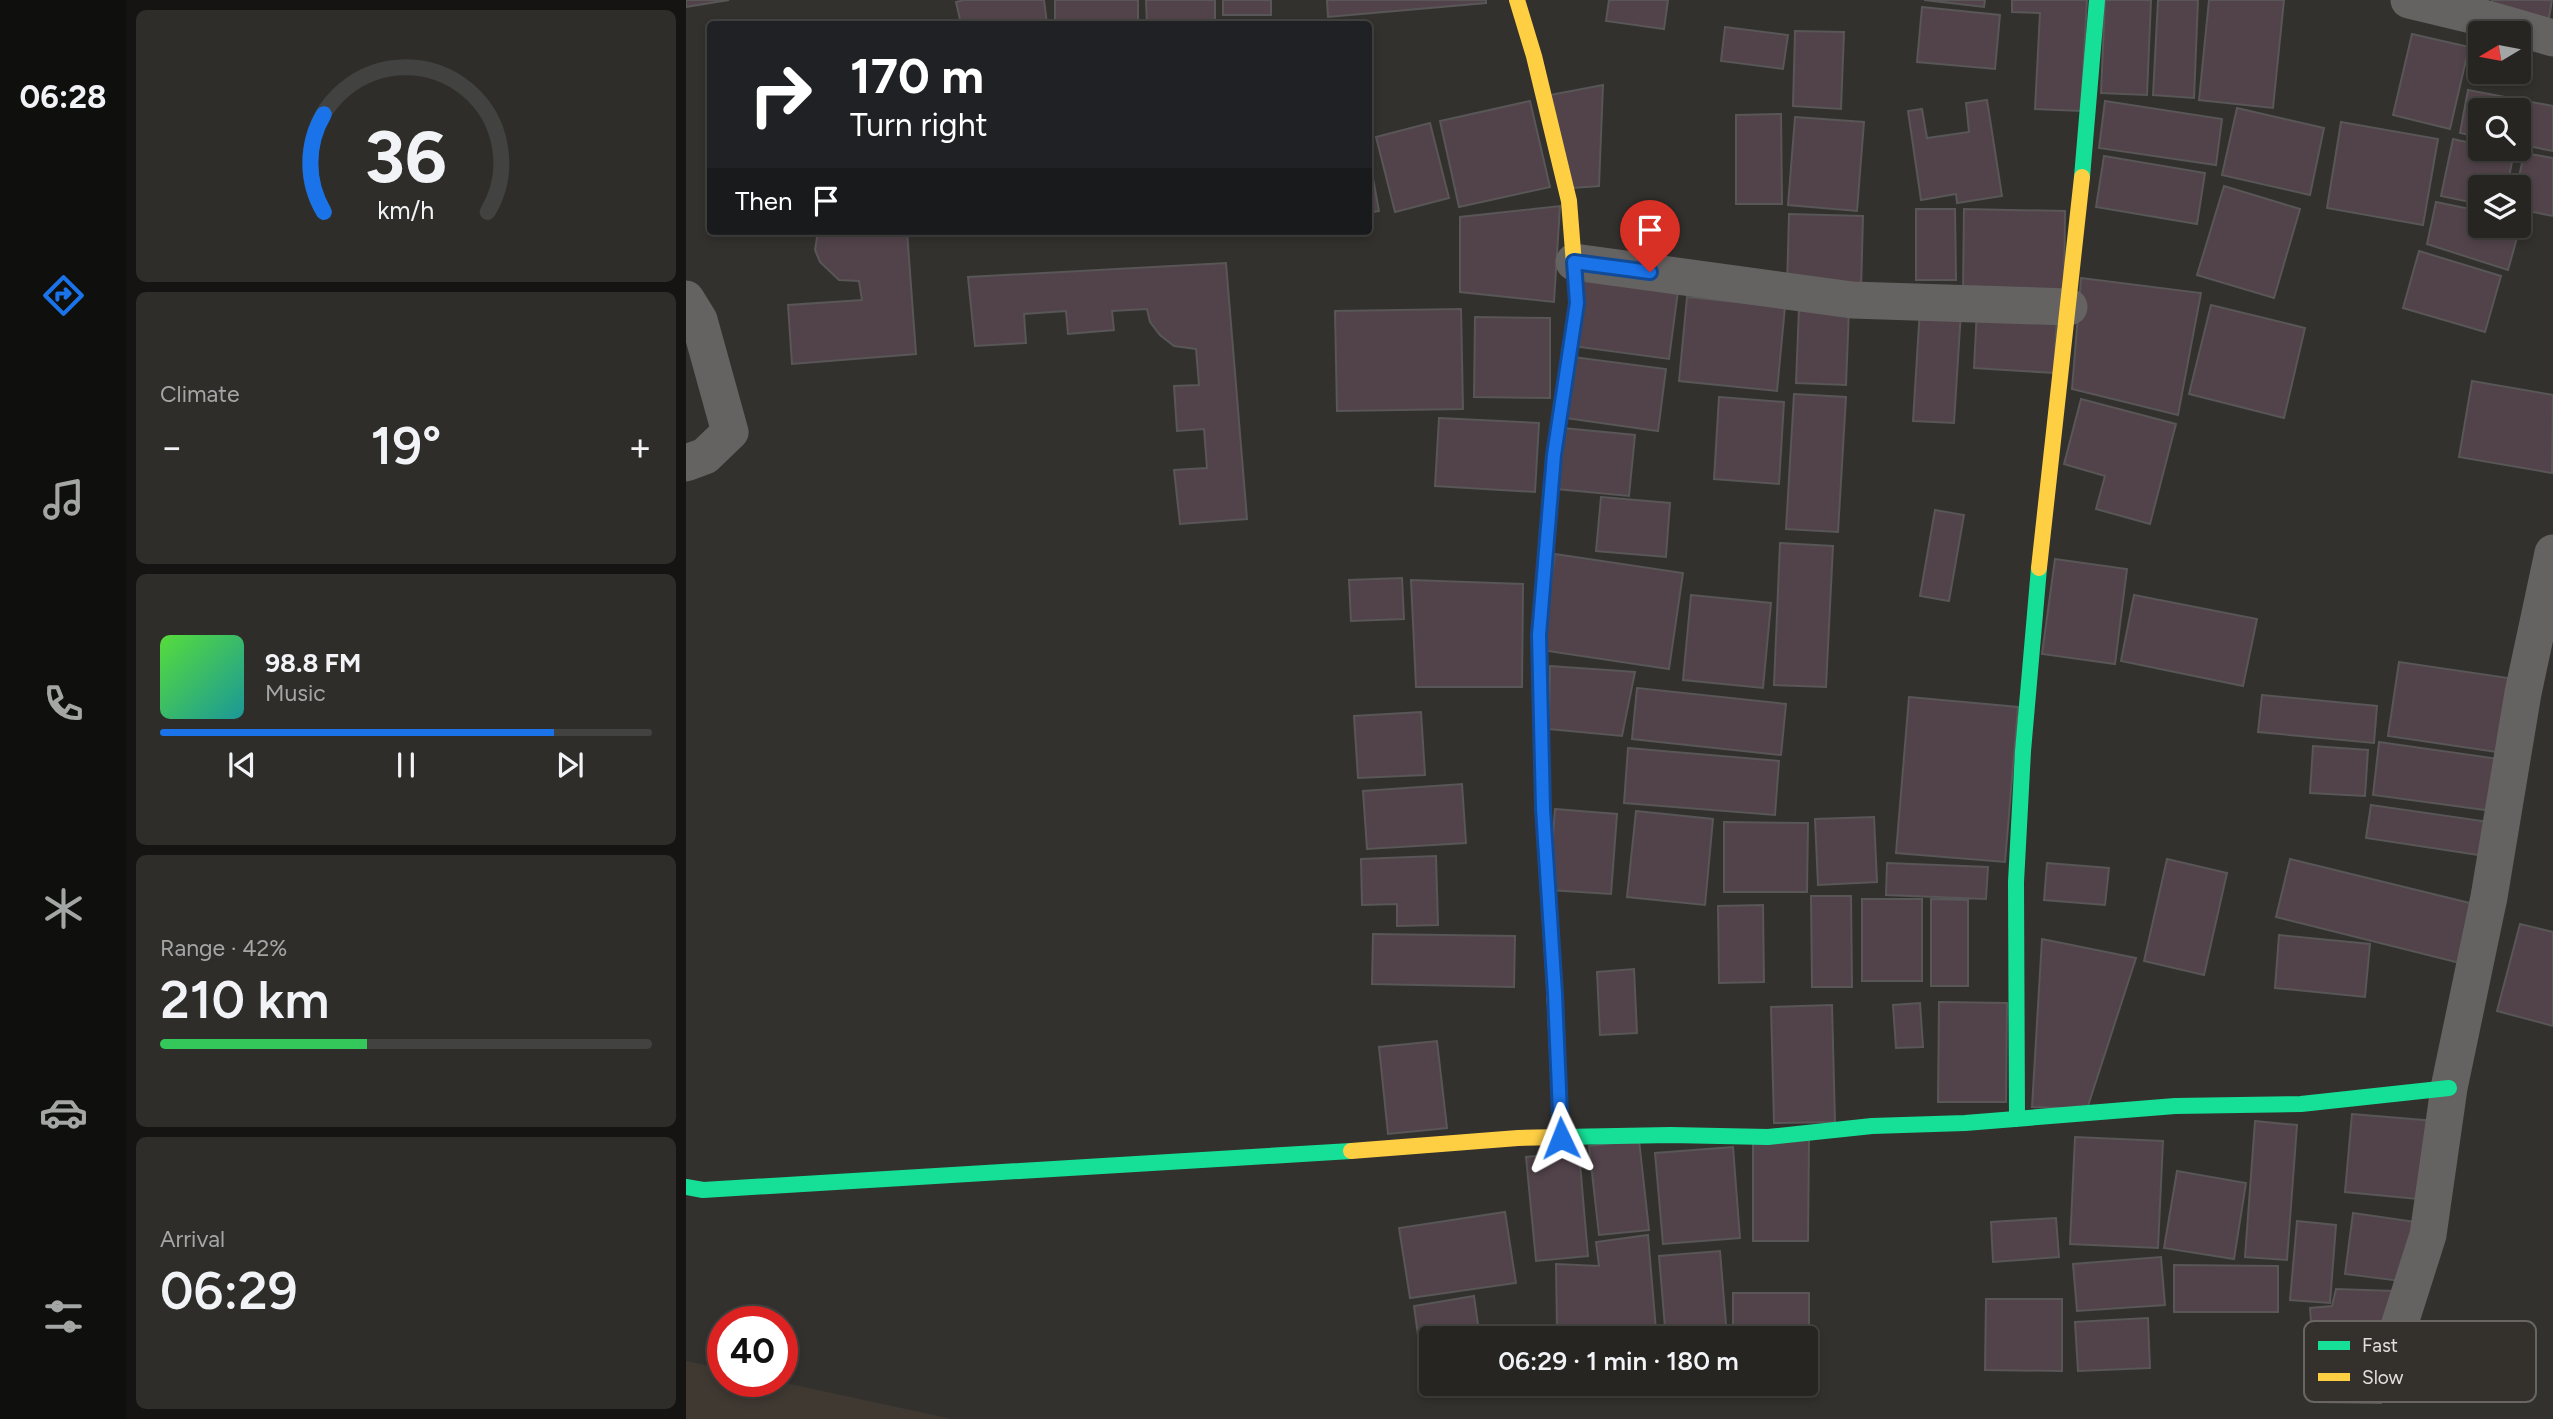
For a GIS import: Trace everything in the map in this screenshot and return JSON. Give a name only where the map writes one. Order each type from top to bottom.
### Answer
[{"type":"street","points":[[1517,0],[1534,56],[1569,201],[1577,303],[1554,455],[1539,635],[1543,809],[1561,1138]]},
{"type":"street","points":[[2017,1119],[2016,883],[2023,751],[2033,618],[2069,307],[2097,0]]},
{"type":"street","points":[[2409,0],[2553,38]]},
{"type":"street","points":[[1574,262],[1852,300],[2069,307]]},
{"type":"street","points":[[686,299],[699,320],[730,432],[705,456],[686,463]]},
{"type":"street","points":[[2401,1321],[2428,1235],[2449,1088],[2489,897],[2522,693],[2553,553]]},
{"type":"street","points":[[686,1186],[703,1190],[1518,1138],[1671,1135],[1768,1137],[1872,1126],[1965,1123],[2175,1106],[2301,1104],[2449,1088]]},
{"type":"shaded area","points":[[686,1361],[707,1366],[707,1397],[798,1397],[798,1386],[952,1419],[686,1419]]},
{"type":"building","points":[[686,0],[729,0],[686,7]]},
{"type":"building","points":[[1044,0],[1047,21],[960,21],[956,2]]},
{"type":"building","points":[[1055,0],[1138,0],[1138,21],[1055,21]]},
{"type":"building","points":[[1146,0],[1215,0],[1215,21],[1147,21]]},
{"type":"building","points":[[1223,0],[1271,0],[1271,15],[1223,15]]},
{"type":"building","points":[[1327,0],[1486,0],[1486,3],[1328,17]]},
{"type":"building","points":[[1609,0],[1668,0],[1664,29],[1606,21]]},
{"type":"building","points":[[1924,0],[1985,0],[1984,7]]},
{"type":"building","points":[[2012,0],[2087,0],[2081,111],[2035,109],[2040,13],[2012,12]]},
{"type":"building","points":[[2105,0],[2151,0],[2147,95],[2101,93]]},
{"type":"building","points":[[2158,0],[2198,0],[2194,98],[2153,95]]},
{"type":"building","points":[[2209,0],[2284,0],[2273,108],[2199,100]]},
{"type":"building","points":[[2492,0],[2552,0],[2548,24],[2490,14]]},
{"type":"building","points":[[1922,7],[2000,15],[1995,69],[1917,62]]},
{"type":"building","points":[[1725,27],[1788,35],[1783,69],[1721,61]]},
{"type":"building","points":[[1795,31],[1844,32],[1841,109],[1793,106]]},
{"type":"building","points":[[2412,34],[2468,47],[2450,129],[2393,115]]},
{"type":"building","points":[[1603,85],[1599,186],[1573,188],[1550,95]]},
{"type":"building","points":[[2468,90],[2510,98],[2468,98],[2468,135],[2460,133]]},
{"type":"building","points":[[1987,100],[2002,196],[1957,203],[1956,194],[1921,200],[1908,111],[1922,109],[1927,138],[1969,132],[1966,103]]},
{"type":"building","points":[[1530,101],[1550,187],[1459,207],[1440,121]]},
{"type":"building","points":[[2105,101],[2222,119],[2216,165],[2099,148]]},
{"type":"building","points":[[2531,102],[2553,106],[2553,151],[2531,147]]},
{"type":"building","points":[[2237,108],[2324,128],[2310,195],[2222,175]]},
{"type":"building","points":[[1781,114],[1782,204],[1736,204],[1736,115]]},
{"type":"building","points":[[1795,117],[1864,122],[1857,211],[1788,205]]},
{"type":"building","points":[[2341,122],[2438,139],[2423,225],[2327,208]]},
{"type":"building","points":[[1430,123],[1449,198],[1395,212],[1376,137]]},
{"type":"building","points":[[2453,139],[2468,142],[2468,161],[2512,161],[2509,175],[2468,175],[2468,202],[2441,196]]},
{"type":"building","points":[[2531,154],[2553,158],[2553,216],[2531,212],[2531,175],[2519,175],[2522,161],[2531,161]]},
{"type":"building","points":[[2104,156],[2205,173],[2197,224],[2096,207]]},
{"type":"building","points":[[1372,173],[1379,211],[1372,212]]},
{"type":"building","points":[[2224,186],[2300,209],[2274,298],[2197,275]]},
{"type":"building","points":[[2436,202],[2468,209],[2468,238],[2517,238],[2508,270],[2427,244]]},
{"type":"building","points":[[1560,206],[1554,302],[1460,292],[1460,217]]},
{"type":"building","points":[[1916,209],[1955,209],[1956,280],[1916,280]]},
{"type":"building","points":[[1964,209],[2065,211],[2064,295],[1963,293]]},
{"type":"building","points":[[1789,214],[1863,216],[1861,290],[1787,287]]},
{"type":"building","points":[[817,235],[907,235],[916,354],[792,364],[788,305],[862,300],[859,281],[839,280],[820,262],[815,250]]},
{"type":"building","points":[[2419,251],[2501,276],[2485,332],[2403,308]]},
{"type":"building","points":[[1226,263],[1247,519],[1180,524],[1174,470],[1207,468],[1204,429],[1177,431],[1174,386],[1199,385],[1196,349],[1174,346],[1160,335],[1150,322],[1147,309],[1112,311],[1114,330],[1068,334],[1066,311],[1024,314],[1026,343],[975,346],[968,277]]},
{"type":"building","points":[[2081,278],[2201,293],[2178,415],[2072,389]]},
{"type":"building","points":[[1581,279],[1678,291],[1669,359],[1572,346]]},
{"type":"building","points":[[1687,297],[1785,307],[1777,391],[1679,381]]},
{"type":"building","points":[[2211,305],[2305,328],[2284,418],[2189,394]]},
{"type":"building","points":[[1799,307],[1849,309],[1846,385],[1796,383]]},
{"type":"building","points":[[1920,308],[1961,311],[1954,423],[1913,421]]},
{"type":"building","points":[[1461,309],[1463,409],[1337,411],[1335,311]]},
{"type":"building","points":[[1977,309],[2057,314],[2054,373],[1974,368]]},
{"type":"building","points":[[1475,317],[1550,318],[1550,398],[1474,397]]},
{"type":"building","points":[[1573,357],[1666,369],[1658,431],[1565,418]]},
{"type":"building","points":[[2472,381],[2553,395],[2552,473],[2459,457]]},
{"type":"building","points":[[1794,394],[1846,397],[1838,532],[1786,529]]},
{"type":"building","points":[[1719,397],[1784,402],[1779,484],[1714,479]]},
{"type":"building","points":[[2081,399],[2176,424],[2150,524],[2096,509],[2105,476],[2064,464]]},
{"type":"building","points":[[1439,418],[1539,423],[1535,492],[1435,486]]},
{"type":"building","points":[[1563,428],[1635,435],[1629,496],[1557,489]]},
{"type":"building","points":[[1601,497],[1670,503],[1666,557],[1596,551]]},
{"type":"building","points":[[1935,510],[1964,515],[1949,601],[1920,596]]},
{"type":"building","points":[[1780,543],[1833,546],[1826,687],[1774,685]]},
{"type":"building","points":[[1555,554],[1683,573],[1669,669],[1541,650]]},
{"type":"building","points":[[2055,559],[2127,569],[2115,664],[2042,654]]},
{"type":"building","points":[[1402,578],[1404,619],[1351,621],[1349,580]]},
{"type":"building","points":[[1411,580],[1523,584],[1522,687],[1416,687]]},
{"type":"building","points":[[1691,595],[1771,603],[1763,688],[1683,680]]},
{"type":"building","points":[[2134,595],[2257,619],[2243,686],[2121,661]]},
{"type":"building","points":[[2399,662],[2515,679],[2504,753],[2388,736]]},
{"type":"building","points":[[1550,666],[1635,672],[1622,736],[1549,729]]},
{"type":"building","points":[[1637,688],[1786,704],[1781,755],[1632,739]]},
{"type":"building","points":[[2262,695],[2377,706],[2374,743],[2258,732]]},
{"type":"building","points":[[1909,697],[2018,707],[2005,862],[1896,853]]},
{"type":"building","points":[[1421,712],[1425,775],[1358,778],[1354,716]]},
{"type":"building","points":[[2379,742],[2499,759],[2493,811],[2373,795]]},
{"type":"building","points":[[2313,746],[2368,750],[2365,796],[2310,793]]},
{"type":"building","points":[[1628,748],[1779,761],[1775,815],[1624,803]]},
{"type":"building","points":[[1462,784],[1466,843],[1367,849],[1363,791]]},
{"type":"building","points":[[2371,805],[2496,823],[2492,857],[2366,838]]},
{"type":"building","points":[[1555,809],[1617,814],[1611,894],[1549,890]]},
{"type":"building","points":[[1636,811],[1713,819],[1705,905],[1627,897]]},
{"type":"building","points":[[1874,817],[1877,882],[1818,885],[1815,819]]},
{"type":"building","points":[[1724,822],[1808,823],[1807,892],[1724,892]]},
{"type":"building","points":[[1436,856],[1438,925],[1397,926],[1397,904],[1362,905],[1361,859]]},
{"type":"building","points":[[2167,859],[2227,873],[2204,975],[2144,961]]},
{"type":"building","points":[[2290,859],[2474,904],[2460,963],[2276,917]]},
{"type":"building","points":[[1887,863],[1988,867],[1986,899],[1886,895]]},
{"type":"building","points":[[2047,863],[2109,868],[2105,905],[2044,900]]},
{"type":"building","points":[[1811,896],[1851,896],[1852,987],[1812,987]]},
{"type":"building","points":[[1862,899],[1922,899],[1922,981],[1862,981]]},
{"type":"building","points":[[1931,899],[1968,900],[1968,986],[1931,986]]},
{"type":"building","points":[[1763,905],[1764,982],[1719,983],[1718,906]]},
{"type":"building","points":[[2520,924],[2553,932],[2553,1026],[2497,1011]]},
{"type":"building","points":[[1373,934],[1515,936],[1514,987],[1372,984]]},
{"type":"building","points":[[2279,935],[2370,944],[2365,997],[2275,988]]},
{"type":"building","points":[[2042,939],[2136,958],[2087,1109],[2032,1107]]},
{"type":"building","points":[[1634,969],[1637,1033],[1600,1035],[1597,972]]},
{"type":"building","points":[[1939,1002],[2007,1003],[2006,1102],[1938,1102]]},
{"type":"building","points":[[1920,1003],[1923,1047],[1896,1048],[1893,1005]]},
{"type":"building","points":[[1832,1005],[1835,1122],[1774,1123],[1771,1007]]},
{"type":"building","points":[[1437,1041],[1447,1128],[1388,1134],[1379,1047]]},
{"type":"building","points":[[2352,1114],[2435,1121],[2428,1200],[2345,1192]]},
{"type":"building","points":[[2255,1121],[2297,1125],[2287,1260],[2245,1257]]},
{"type":"building","points":[[2075,1137],[2163,1141],[2158,1248],[2070,1244]]},
{"type":"building","points":[[1639,1140],[1649,1230],[1599,1235],[1589,1146]]},
{"type":"building","points":[[1753,1140],[1809,1140],[1808,1241],[1753,1241]]},
{"type":"building","points":[[1733,1147],[1740,1238],[1663,1244],[1655,1153]]},
{"type":"building","points":[[1579,1152],[1588,1256],[1536,1261],[1526,1157]]},
{"type":"building","points":[[2177,1171],[2246,1183],[2234,1259],[2164,1248]]},
{"type":"building","points":[[1505,1212],[1516,1283],[1410,1298],[1399,1228]]},
{"type":"building","points":[[2353,1213],[2416,1222],[2408,1282],[2345,1274]]},
{"type":"building","points":[[2056,1218],[2059,1257],[1993,1262],[1991,1222]]},
{"type":"building","points":[[2297,1221],[2336,1225],[2330,1303],[2290,1300]]},
{"type":"building","points":[[1648,1235],[1656,1326],[1557,1326],[1556,1264],[1599,1266],[1596,1242]]},
{"type":"building","points":[[1720,1251],[1726,1326],[1665,1326],[1659,1256]]},
{"type":"building","points":[[2161,1257],[2165,1305],[2077,1311],[2073,1264]]},
{"type":"building","points":[[2174,1265],[2278,1266],[2278,1312],[2174,1312]]},
{"type":"building","points":[[2336,1289],[2394,1291],[2391,1321],[2311,1321],[2310,1308],[2332,1306]]},
{"type":"building","points":[[1733,1293],[1809,1293],[1809,1326],[1733,1326]]},
{"type":"building","points":[[1474,1296],[1478,1326],[1419,1326],[1419,1342],[1414,1306]]},
{"type":"building","points":[[1986,1299],[2062,1299],[2062,1371],[1985,1370]]},
{"type":"building","points":[[2148,1318],[2150,1368],[2078,1371],[2075,1322]]},
{"type":"building","points":[[2317,1402],[2381,1402],[2381,1403]]},
{"type":"traffic: fast","points":[[2082,177],[2097,0]]},
{"type":"traffic: fast","points":[[1554,985],[1543,809],[1539,635],[1554,455],[1577,303],[1576,289]]},
{"type":"traffic: fast","points":[[2017,1119],[2016,882],[2023,751],[2039,568]]},
{"type":"traffic: fast","points":[[1562,1137],[1768,1137],[1872,1126],[1965,1123],[2175,1106],[2301,1104],[2449,1088]]},
{"type":"traffic: fast","points":[[686,1187],[703,1190],[1351,1151]]},
{"type":"traffic: slow","points":[[1517,0],[1534,56],[1569,201],[1576,289]]},
{"type":"traffic: slow","points":[[2039,568],[2082,177]]},
{"type":"traffic: slow","points":[[1554,985],[1561,1137]]},
{"type":"traffic: slow","points":[[1351,1151],[1562,1137]]},
{"type":"route","points":[[1561,1138],[1543,809],[1539,635],[1554,455],[1577,303],[1574,262],[1650,272]]}]
